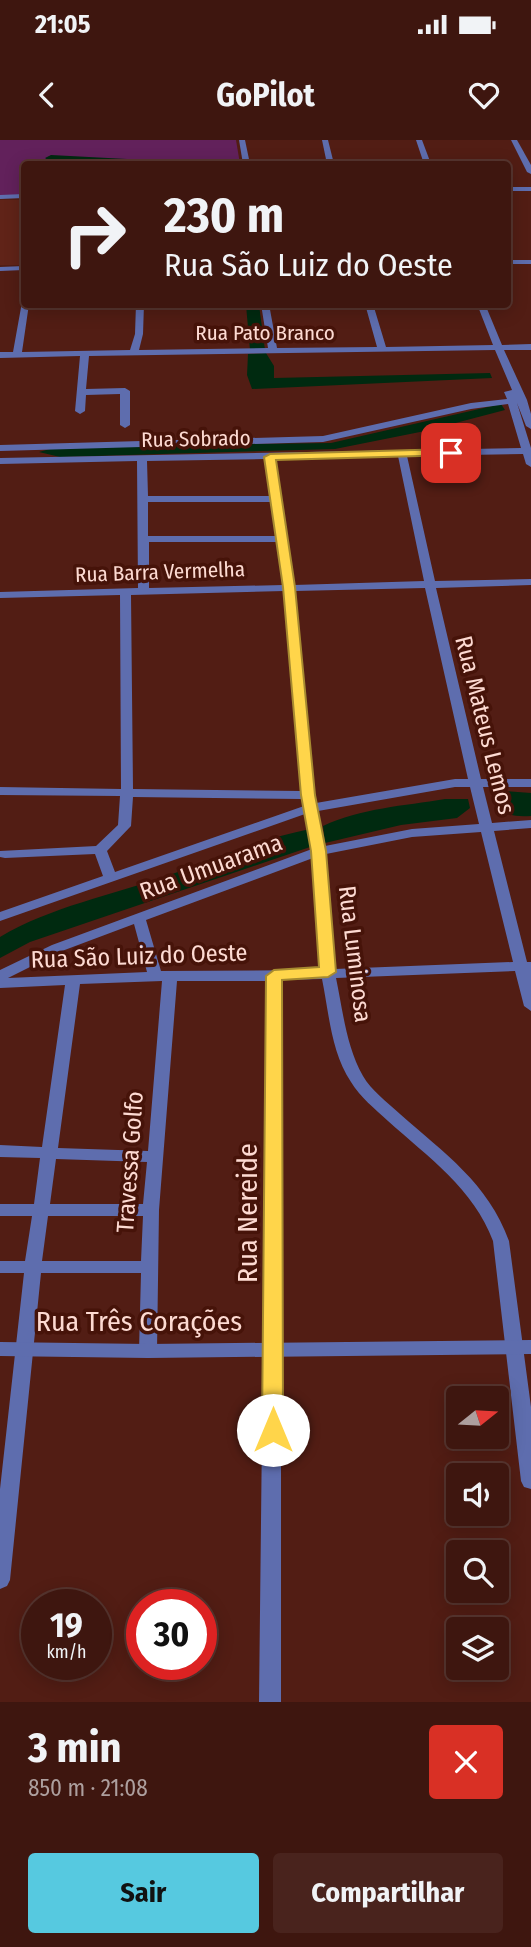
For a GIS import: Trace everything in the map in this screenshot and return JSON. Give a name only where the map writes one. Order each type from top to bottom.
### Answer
[{"type":"street","points":[[242,140],[246,161]]},
{"type":"street","points":[[325,140],[330,161]]},
{"type":"street","points":[[419,140],[427,161]]},
{"type":"street","points":[[514,140],[531,172]]},
{"type":"street","points":[[511,190],[531,189]]},
{"type":"street","points":[[0,197],[21,196]]},
{"type":"street","points":[[511,262],[531,262]]},
{"type":"street","points":[[0,269],[21,268]]},
{"type":"street","points":[[17,355],[24,308]]},
{"type":"street","points":[[134,351],[139,334],[140,308]]},
{"type":"street","points":[[266,308],[273,351]]},
{"type":"street","points":[[370,308],[382,349]]},
{"type":"street","points":[[482,308],[531,426]]},
{"type":"street","name":"Rua Pato Branco","points":[[0,355],[531,347]]},
{"type":"street","points":[[80,411],[85,353]]},
{"type":"street","name":"Rua Sobrado","points":[[0,448],[323,439],[471,406],[518,399],[531,390]]},
{"type":"street","points":[[82,392],[125,391],[125,425]]},
{"type":"street","points":[[518,399],[531,464]]},
{"type":"street","points":[[29,458],[34,447]]},
{"type":"street","name":"Rua Sobrado","points":[[0,461],[29,458],[142,459],[528,451]]},
{"type":"street","name":"Rua Mateus Lemos","points":[[401,454],[428,585],[475,783],[526,967],[531,1006]]},
{"type":"street","name":"Rua Luminosa","points":[[270,457],[289,587],[309,802],[319,851],[328,972],[343,1049],[357,1080],[375,1100],[472,1188],[493,1219],[501,1241],[522,1347],[531,1481]]},
{"type":"street","points":[[142,459],[144,591]]},
{"type":"street","points":[[143,499],[276,499]]},
{"type":"street","points":[[145,539],[282,539]]},
{"type":"street","name":"Rua Barra Vermelha","points":[[0,595],[531,582]]},
{"type":"street","points":[[5,854],[100,850],[124,826],[127,793],[125,592]]},
{"type":"street","name":"Rua Umuarama","points":[[0,917],[111,879],[309,802],[475,783],[531,783]]},
{"type":"street","points":[[0,791],[127,793],[309,802]]},
{"type":"street","name":"Rua Umuarama","points":[[0,976],[48,951],[319,851],[412,833],[488,825],[531,824]]},
{"type":"street","points":[[100,850],[111,879]]},
{"type":"street","name":"Travessa Golfo","points":[[139,918],[162,976],[150,1210],[148,1351]]},
{"type":"street","name":"Rua São Luiz do Oeste","points":[[0,983],[526,967]]},
{"type":"street","name":"Rua Nereide","points":[[270,1702],[274,976]]},
{"type":"street","points":[[0,1580],[33,1267],[74,981]]},
{"type":"street","points":[[0,1151],[154,1157]]},
{"type":"street","points":[[0,1210],[150,1210]]},
{"type":"street","points":[[0,1267],[148,1267]]},
{"type":"street","name":"Rua Três Corações","points":[[0,1349],[148,1351],[522,1347]]},
{"type":"shaded area","points":[[0,140],[236,140],[240,161],[21,161],[21,195],[0,195]]},
{"type":"shaded area","points":[[51,155],[145,161],[49,161],[45,158]]},
{"type":"shaded area","points":[[0,200],[21,200],[21,265],[0,265]]},
{"type":"shaded area","points":[[246,308],[259,308],[265,350],[250,350]]},
{"type":"shaded area","points":[[266,353],[274,366],[274,378],[490,373],[492,378],[252,389],[247,375],[248,354]]},
{"type":"shaded area","points":[[501,404],[505,410],[425,431],[335,449],[60,457],[39,452],[57,447],[331,443]]},
{"type":"shaded area","points":[[505,791],[531,793],[531,816],[514,816],[501,809],[495,799]]},
{"type":"shaded area","points":[[445,799],[468,799],[470,808],[457,818],[401,825],[325,843],[323,826],[337,820],[383,808]]},
{"type":"shaded area","points":[[310,829],[313,846],[30,942],[0,958],[0,937],[39,917],[167,876],[255,844]]},
{"type":"route","points":[[273,1430],[274,976],[328,972],[319,851],[308,795],[289,587],[270,457],[451,453]]}]
